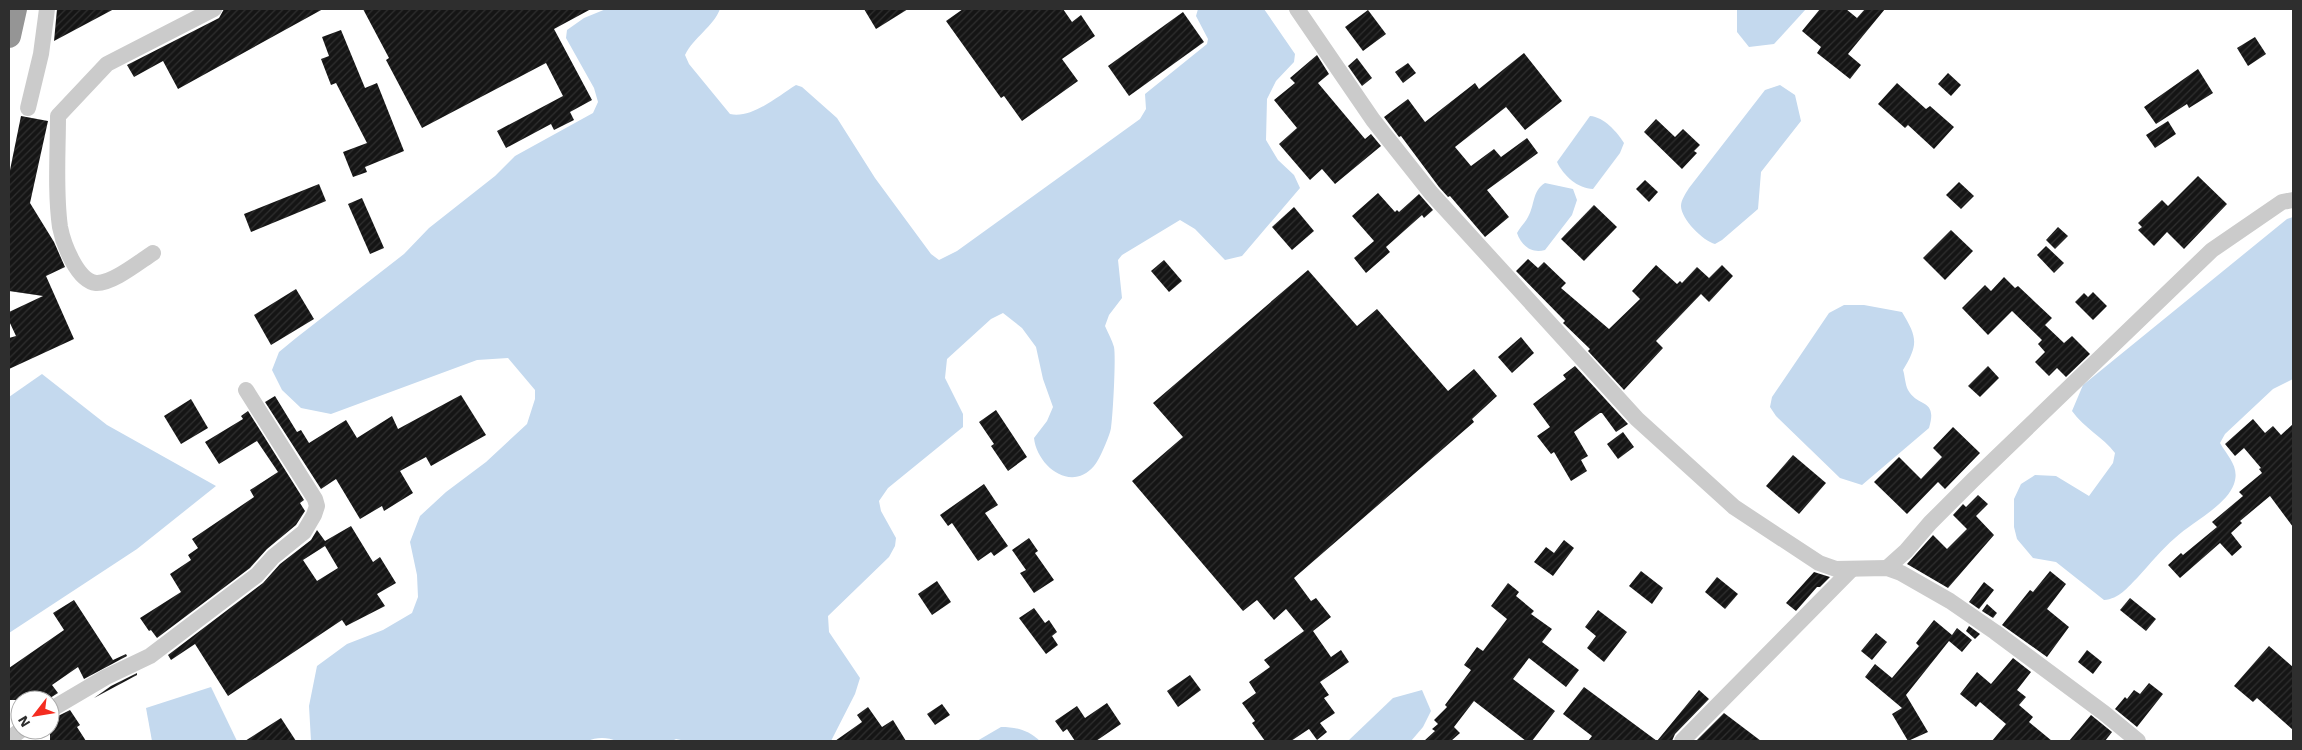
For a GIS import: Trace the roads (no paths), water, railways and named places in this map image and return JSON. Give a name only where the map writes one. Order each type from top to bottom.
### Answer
[{"type":"highway","points":[[9,36],[15,9]]},
{"type":"street","points":[[28,108],[41,54],[47,9]]},
{"type":"street","points":[[153,253],[107,282],[95,283],[87,280],[78,270],[68,253],[60,228],[58,116],[107,64],[214,9]]},
{"type":"street","points":[[1297,9],[1374,120],[1431,193],[1637,419],[1734,507],[1819,563],[1836,569],[1887,568],[1901,573],[1950,601],[1996,632],[2104,713],[2138,741]]},
{"type":"street","points":[[1887,568],[1906,551],[1930,523],[2212,250],[2282,202],[2293,200]]},
{"type":"street","points":[[60,704],[106,677],[150,656],[257,575],[273,557],[304,532],[314,515],[317,506],[315,499],[246,390]]},
{"type":"street","points":[[1682,741],[1852,569]]},
{"type":"water","points":[[606,9],[720,9],[713,21],[685,55],[689,64],[730,114],[738,115],[756,110],[796,85],[802,87],[837,118],[875,178],[931,254],[939,260],[957,251],[1140,119],[1146,109],[1145,94],[1207,44],[1208,39],[1196,16],[1198,9],[1264,9],[1295,54],[1294,62],[1276,81],[1267,99],[1266,140],[1278,160],[1294,175],[1300,188],[1242,256],[1225,260],[1195,229],[1180,220],[1122,255],[1118,260],[1122,298],[1109,315],[1105,326],[1115,353],[1111,428],[1099,459],[1085,474],[1075,477],[1056,473],[1041,458],[1036,448],[1034,438],[1047,421],[1053,407],[1043,379],[1036,347],[1022,328],[1003,313],[991,319],[947,359],[945,378],[963,414],[963,427],[888,488],[879,501],[881,511],[896,538],[895,546],[889,557],[828,616],[829,632],[860,678],[855,694],[831,741],[686,741],[676,739],[672,741],[616,741],[602,738],[588,741],[311,741],[309,706],[317,666],[347,644],[383,630],[412,613],[418,597],[417,575],[410,542],[420,516],[446,492],[486,462],[527,424],[535,399],[535,390],[508,358],[477,360],[331,414],[301,408],[282,390],[272,370],[279,352],[404,254],[429,228],[495,176],[515,156],[593,113],[598,102],[594,88],[566,38],[567,30],[584,18]]},
{"type":"water","points":[[1737,9],[1806,9],[1774,44],[1749,47],[1737,32]]},
{"type":"water","points":[[1780,85],[1795,95],[1801,121],[1761,172],[1758,209],[1722,240],[1715,244],[1710,242],[1694,229],[1685,217],[1681,206],[1683,199],[1689,188],[1765,90]]},
{"type":"water","points":[[1590,116],[1605,122],[1624,143],[1620,153],[1593,189],[1577,184],[1563,172],[1557,162]]},
{"type":"water","points":[[1545,183],[1573,189],[1577,200],[1572,215],[1545,250],[1535,251],[1524,245],[1517,233],[1528,217],[1538,190]]},
{"type":"water","points":[[2293,217],[2293,379],[2273,389],[2225,434],[2220,443],[2232,462],[2235,472],[2234,484],[2230,492],[2216,507],[2170,542],[2127,588],[2119,595],[2109,599],[2104,600],[2056,562],[2033,558],[2017,539],[2014,527],[2014,499],[2021,484],[2035,475],[2056,476],[2089,496],[2113,463],[2115,453],[2072,411],[2083,385],[2287,219]]},
{"type":"water","points":[[1844,305],[1864,305],[1902,312],[1911,328],[1914,341],[1912,353],[1903,370],[1906,385],[1912,396],[1926,404],[1931,412],[1929,428],[1862,485],[1840,478],[1776,416],[1770,407],[1772,397],[1829,313]]},
{"type":"water","points":[[42,374],[107,425],[216,486],[137,549],[9,633],[9,397]]},
{"type":"water","points":[[211,687],[237,741],[152,741],[146,708]]},
{"type":"water","points":[[1422,690],[1431,711],[1423,727],[1411,741],[1348,741],[1393,698]]},
{"type":"water","points":[[1001,727],[1022,730],[1040,741],[977,741]]}]
